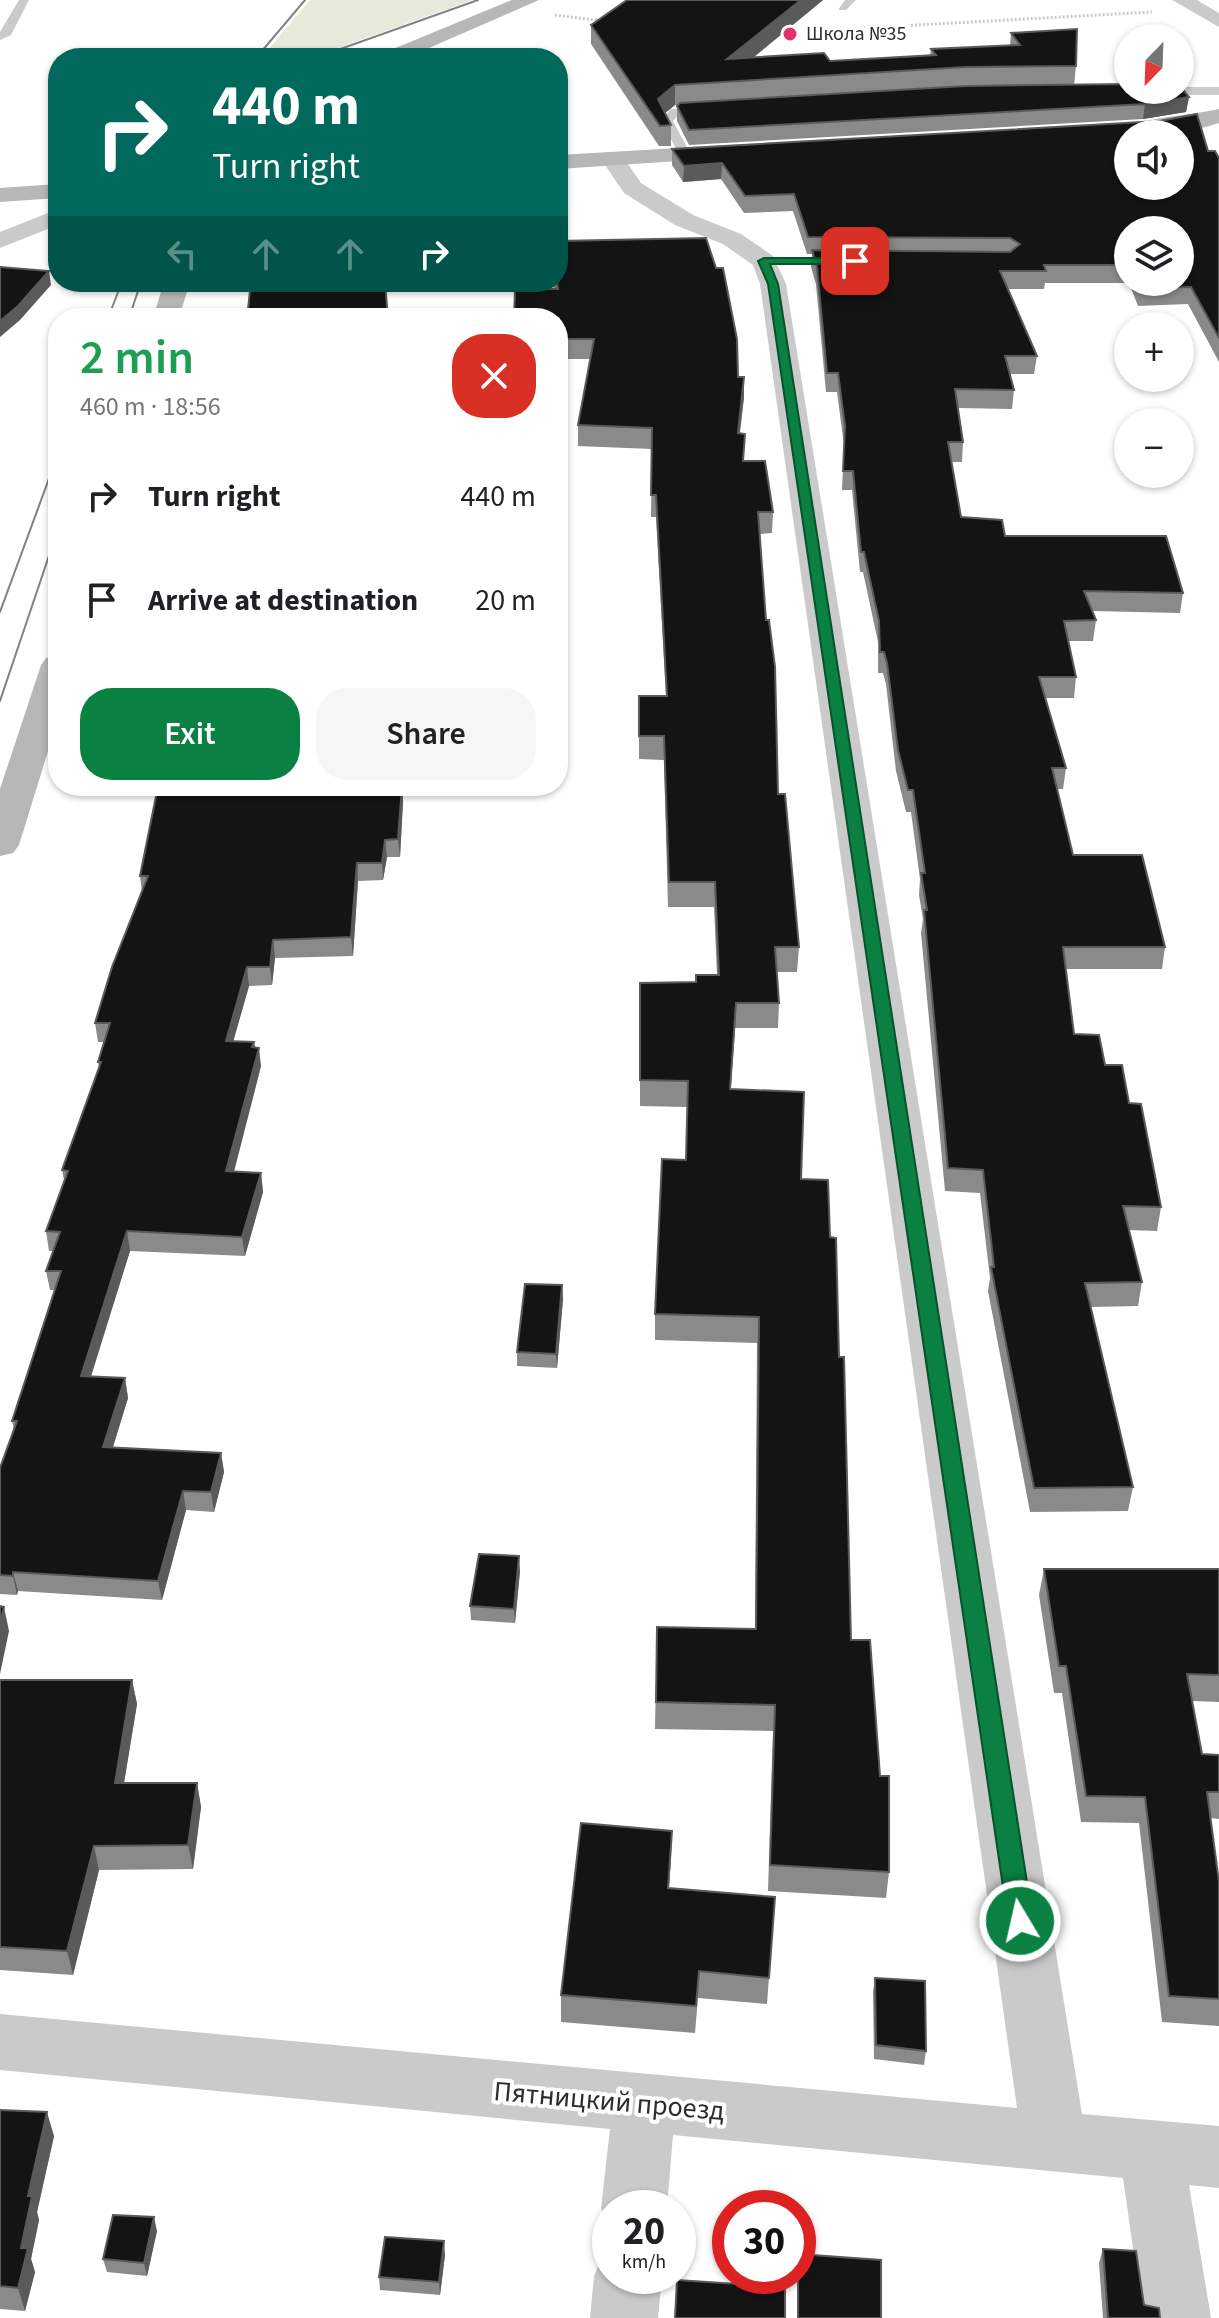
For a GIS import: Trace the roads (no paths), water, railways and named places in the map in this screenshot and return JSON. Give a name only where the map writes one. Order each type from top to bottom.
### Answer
[{"type":"street","points":[[412,48],[529,0]]},
{"type":"street","points":[[1182,0],[1210,16]]},
{"type":"street","points":[[1112,131],[1217,119]]},
{"type":"street","points":[[568,161],[748,151]]},
{"type":"street","points":[[613,159],[632,188],[684,220],[732,239],[764,261],[773,284],[1054,2141]]},
{"type":"street","points":[[0,195],[48,192]]},
{"type":"street","points":[[0,241],[48,220]]},
{"type":"street","points":[[0,845],[48,696]]},
{"type":"street","name":"Пятницкий проезд","points":[[0,2042],[1219,2157]]},
{"type":"street","points":[[636,2190],[644,2104]]},
{"type":"street","points":[[1151,2150],[1177,2318]]},
{"type":"street","points":[[624,2318],[626,2294]]},
{"type":"lane","points":[[9,4],[22,0]]},
{"type":"lane","points":[[0,37],[7,33],[22,0]]},
{"type":"lane","points":[[1194,91],[1219,91]]},
{"type":"lane","points":[[685,155],[667,120],[675,112],[722,108]]},
{"type":"lane","points":[[764,261],[855,261]]},
{"type":"tram line","points":[[264,48],[305,0]]},
{"type":"tram line","points":[[343,48],[478,0]]},
{"type":"tram line","points":[[112,308],[118,292]]},
{"type":"tram line","points":[[132,308],[138,292]]},
{"type":"tram line","points":[[0,612],[48,481]]},
{"type":"tram line","points":[[0,701],[48,559]]},
{"type":"place","name":"Школа №35","points":[[790,34]]}]
